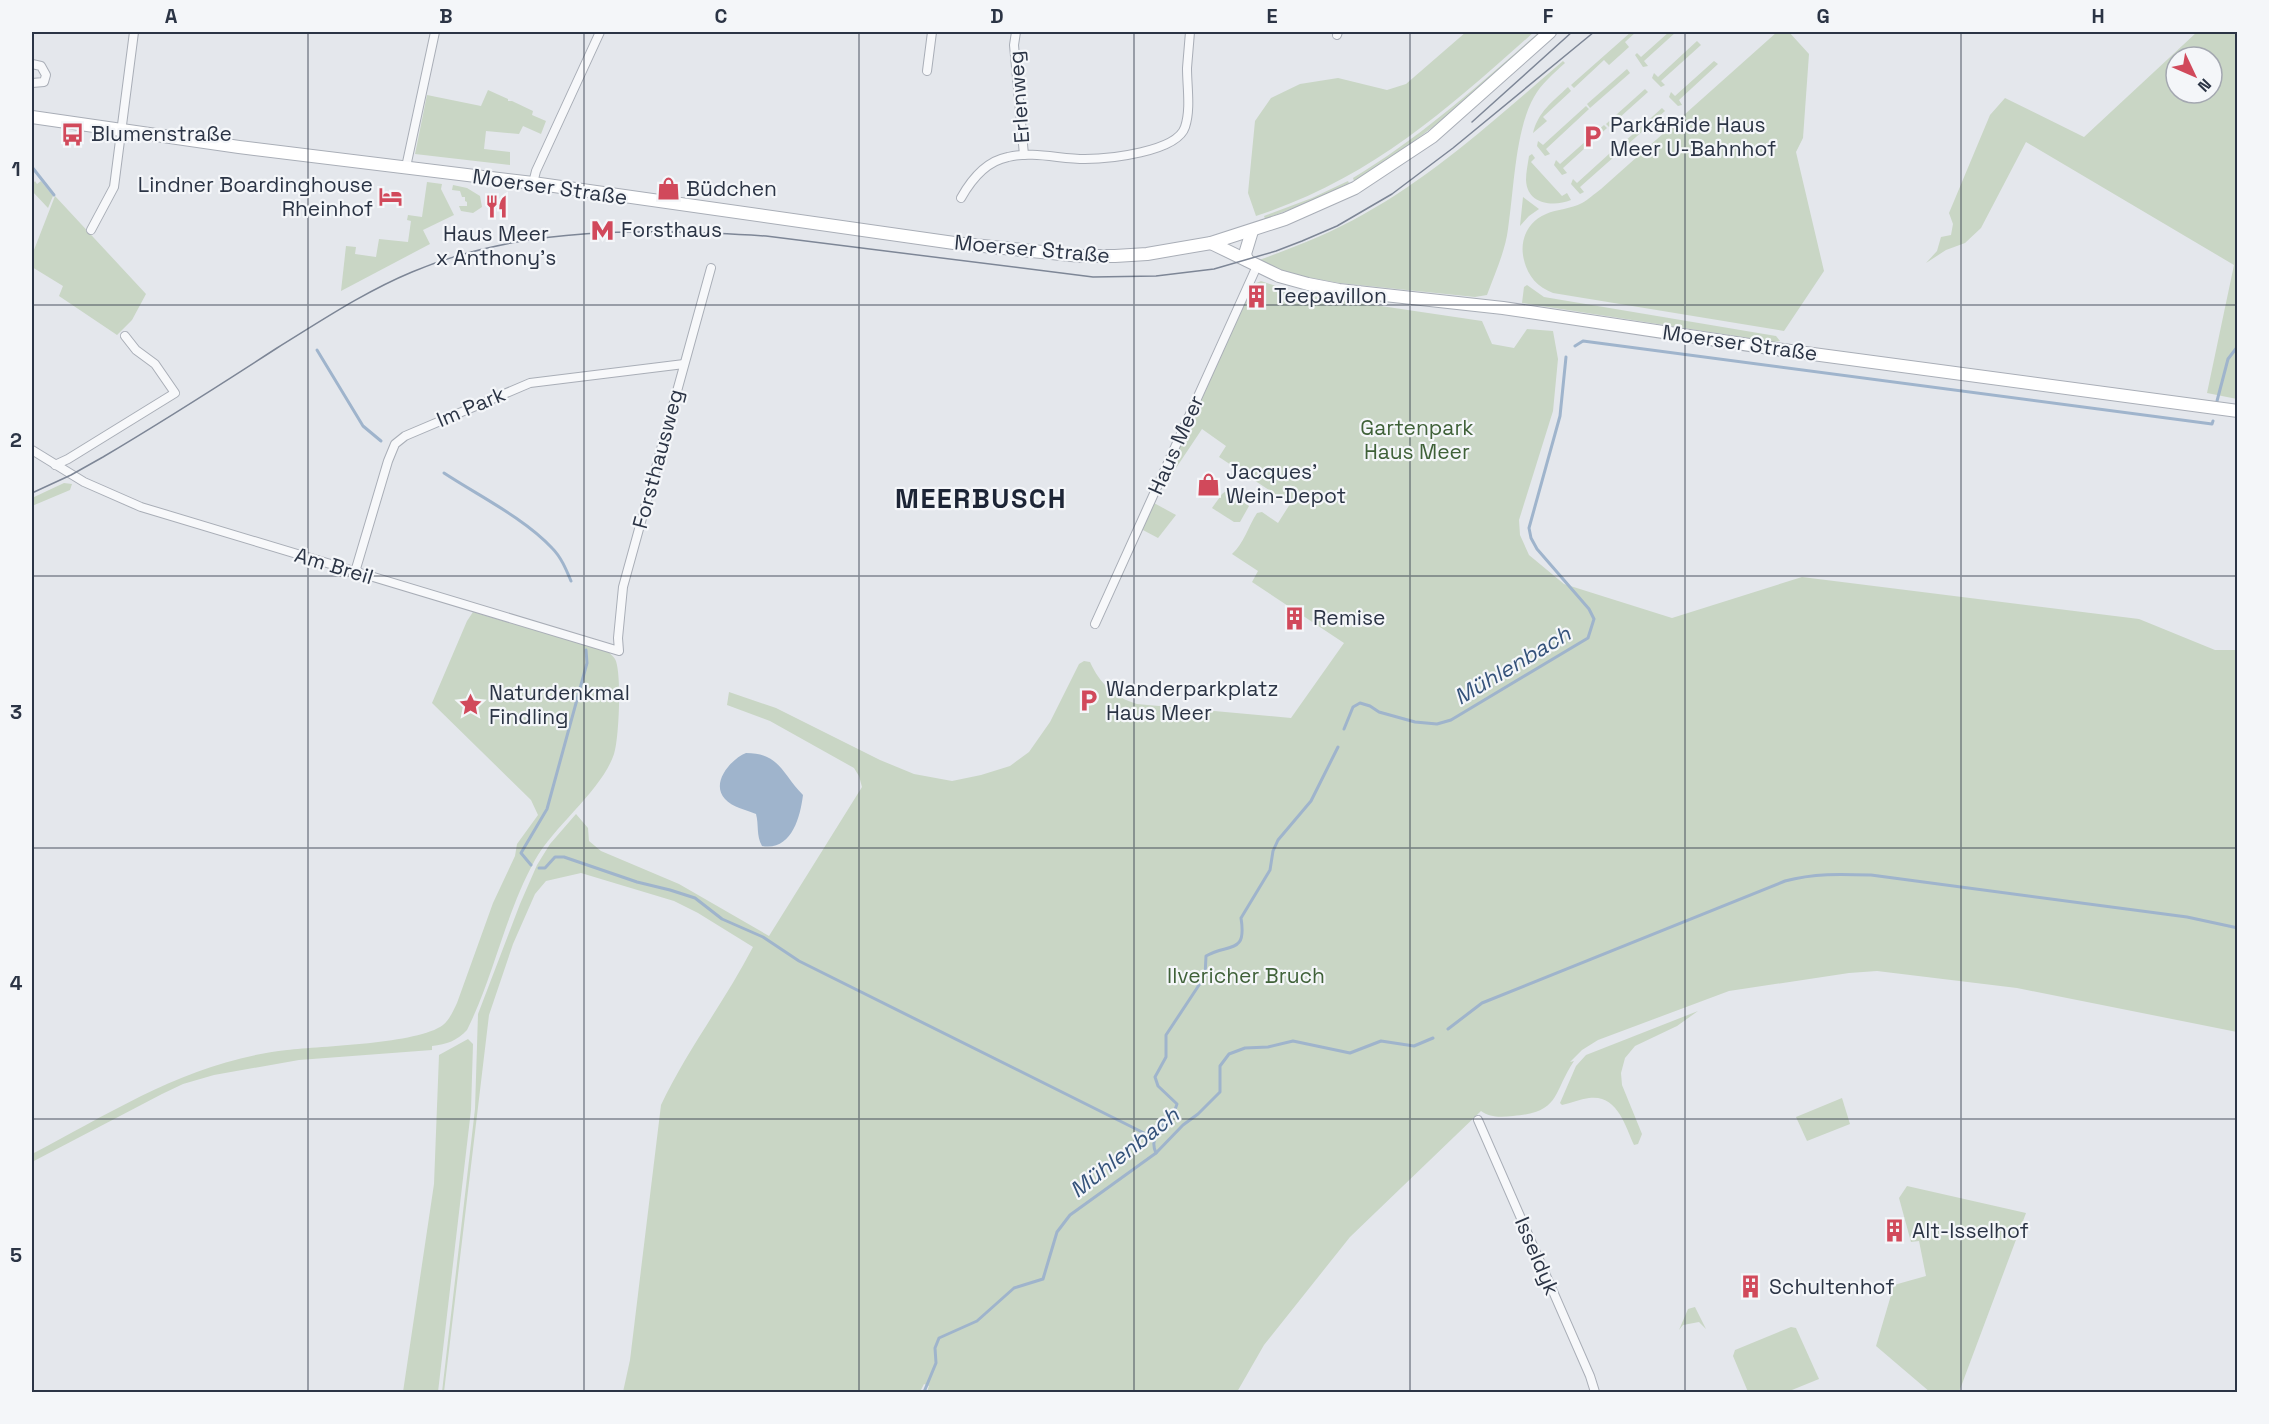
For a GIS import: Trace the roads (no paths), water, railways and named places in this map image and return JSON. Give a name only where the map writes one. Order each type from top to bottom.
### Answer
[{"type":"main road","name":"Moerser Straße","points":[[32,117],[239,147],[533,183],[954,243],[1081,256],[1147,254],[1211,243],[1252,231],[1328,201],[1370,179],[1440,130],[1550,32]]},
{"type":"main road","points":[[1252,231],[1245,254],[1252,263]]},
{"type":"main road","name":"Moerser Straße","points":[[1211,243],[1294,281],[1339,290],[1503,308],[1784,350],[2238,411]]},
{"type":"street","points":[[91,230],[114,187],[134,32]]},
{"type":"street","points":[[406,167],[435,32]]},
{"type":"street","points":[[533,183],[536,171],[600,32]]},
{"type":"street","points":[[927,71],[932,32]]},
{"type":"street","name":"Erlenweg","points":[[961,198],[968,184],[980,172],[1006,157],[1024,155],[1014,45],[1016,32]]},
{"type":"street","points":[[1024,155],[1087,159],[1120,156],[1150,150],[1174,141],[1182,135],[1188,114],[1190,32]]},
{"type":"street","points":[[32,64],[41,66],[46,75],[44,82],[32,83]]},
{"type":"street","name":"Haus Meer","points":[[1095,624],[1252,263]]},
{"type":"street","name":"Forsthausweg","points":[[619,651],[618,638],[623,587],[711,268]]},
{"type":"street","points":[[55,465],[175,393],[155,364],[136,350],[125,336]]},
{"type":"street","name":"Im Park","points":[[355,572],[388,461],[395,444],[405,436],[530,383],[684,364]]},
{"type":"street","name":"Am Breil","points":[[32,450],[84,482],[141,507],[619,651]]},
{"type":"street","name":"Isseldyk","points":[[1478,1120],[1595,1392]]},
{"type":"water","points":[[746,753],[757,754],[773,761],[803,795],[796,823],[787,838],[780,844],[762,846],[756,814],[731,804],[721,793],[721,779],[724,772],[734,760]]},
{"type":"waterway","points":[[32,167],[54,195]]},
{"type":"waterway","points":[[1575,346],[1583,341],[2212,424],[2213,421]]},
{"type":"waterway","points":[[2217,401],[2228,359],[2238,346]]},
{"type":"waterway","points":[[317,350],[363,426],[381,441]]},
{"type":"waterway","name":"Mühlenbach","points":[[1344,729],[1353,707],[1360,703],[1379,712],[1415,722],[1437,724],[1451,720],[1588,638],[1594,619],[1589,609],[1537,549],[1529,528],[1560,416],[1566,357]]},
{"type":"waterway","points":[[444,473],[515,517],[541,537],[558,555],[571,581]]},
{"type":"waterway","points":[[531,865],[521,853],[547,809],[587,663],[586,650]]},
{"type":"waterway","points":[[1156,1153],[1154,1139],[1177,1104],[1158,1086],[1155,1077],[1166,1057],[1166,1035],[1205,976],[1206,956],[1239,943],[1242,930],[1241,918],[1270,870],[1273,851],[1278,840],[1311,801],[1338,747]]},
{"type":"waterway","points":[[539,868],[545,868],[555,857],[564,857],[637,882],[695,898],[722,919],[763,937],[799,961],[1154,1138]]},
{"type":"waterway","points":[[1448,1029],[1482,1003],[1785,881],[1817,875],[1871,875],[2187,917],[2238,928]]},
{"type":"waterway","name":"Mühlenbach","points":[[924,1392],[936,1363],[935,1348],[939,1338],[977,1321],[1014,1288],[1043,1279],[1057,1232],[1070,1215],[1156,1153],[1220,1092],[1220,1066],[1229,1054],[1245,1048],[1268,1047],[1293,1041],[1350,1053],[1381,1041],[1414,1046],[1433,1038]]},
{"type":"tram line","points":[[1472,122],[1572,32]]},
{"type":"tram line","points":[[32,493],[103,457],[360,298],[412,272],[454,257],[498,246],[542,238],[631,232],[766,236],[1093,277],[1156,276],[1214,269],[1276,251],[1337,226],[1392,194],[1453,148],[1594,32]]},
{"type":"place","name":"Blumenstraße","points":[[73,134]]},
{"type":"place","name":"Park&Ride Haus Meer U-Bahnhof","points":[[1592,137]]},
{"type":"place","name":"Büdchen","points":[[668,189]]},
{"type":"place","name":"Lindner Boardinghouse Rheinhof","points":[[391,197]]},
{"type":"place","name":"Haus Meer x Anthony's","points":[[496,206]]},
{"type":"place","name":"Forsthaus","points":[[603,230]]},
{"type":"place","name":"Teepavillon","points":[[1256,296]]},
{"type":"place","name":"Jacques’ Wein-Depot","points":[[1208,484]]},
{"type":"place","name":"Remise","points":[[1295,618]]},
{"type":"place","name":"Wanderparkplatz Haus Meer","points":[[1088,701]]},
{"type":"place","name":"Naturdenkmal Findling","points":[[471,705]]},
{"type":"place","name":"Alt-Isselhof","points":[[1894,1231]]},
{"type":"place","name":"Schultenhof","points":[[1751,1287]]},
{"type":"district","name":"MEERBUSCH","points":[[981,499]]},
{"type":"park label","name":"Gartenpark Haus Meer","points":[[1417,440]]},
{"type":"park label","name":"Ilvericher Bruch","points":[[1246,976]]}]
